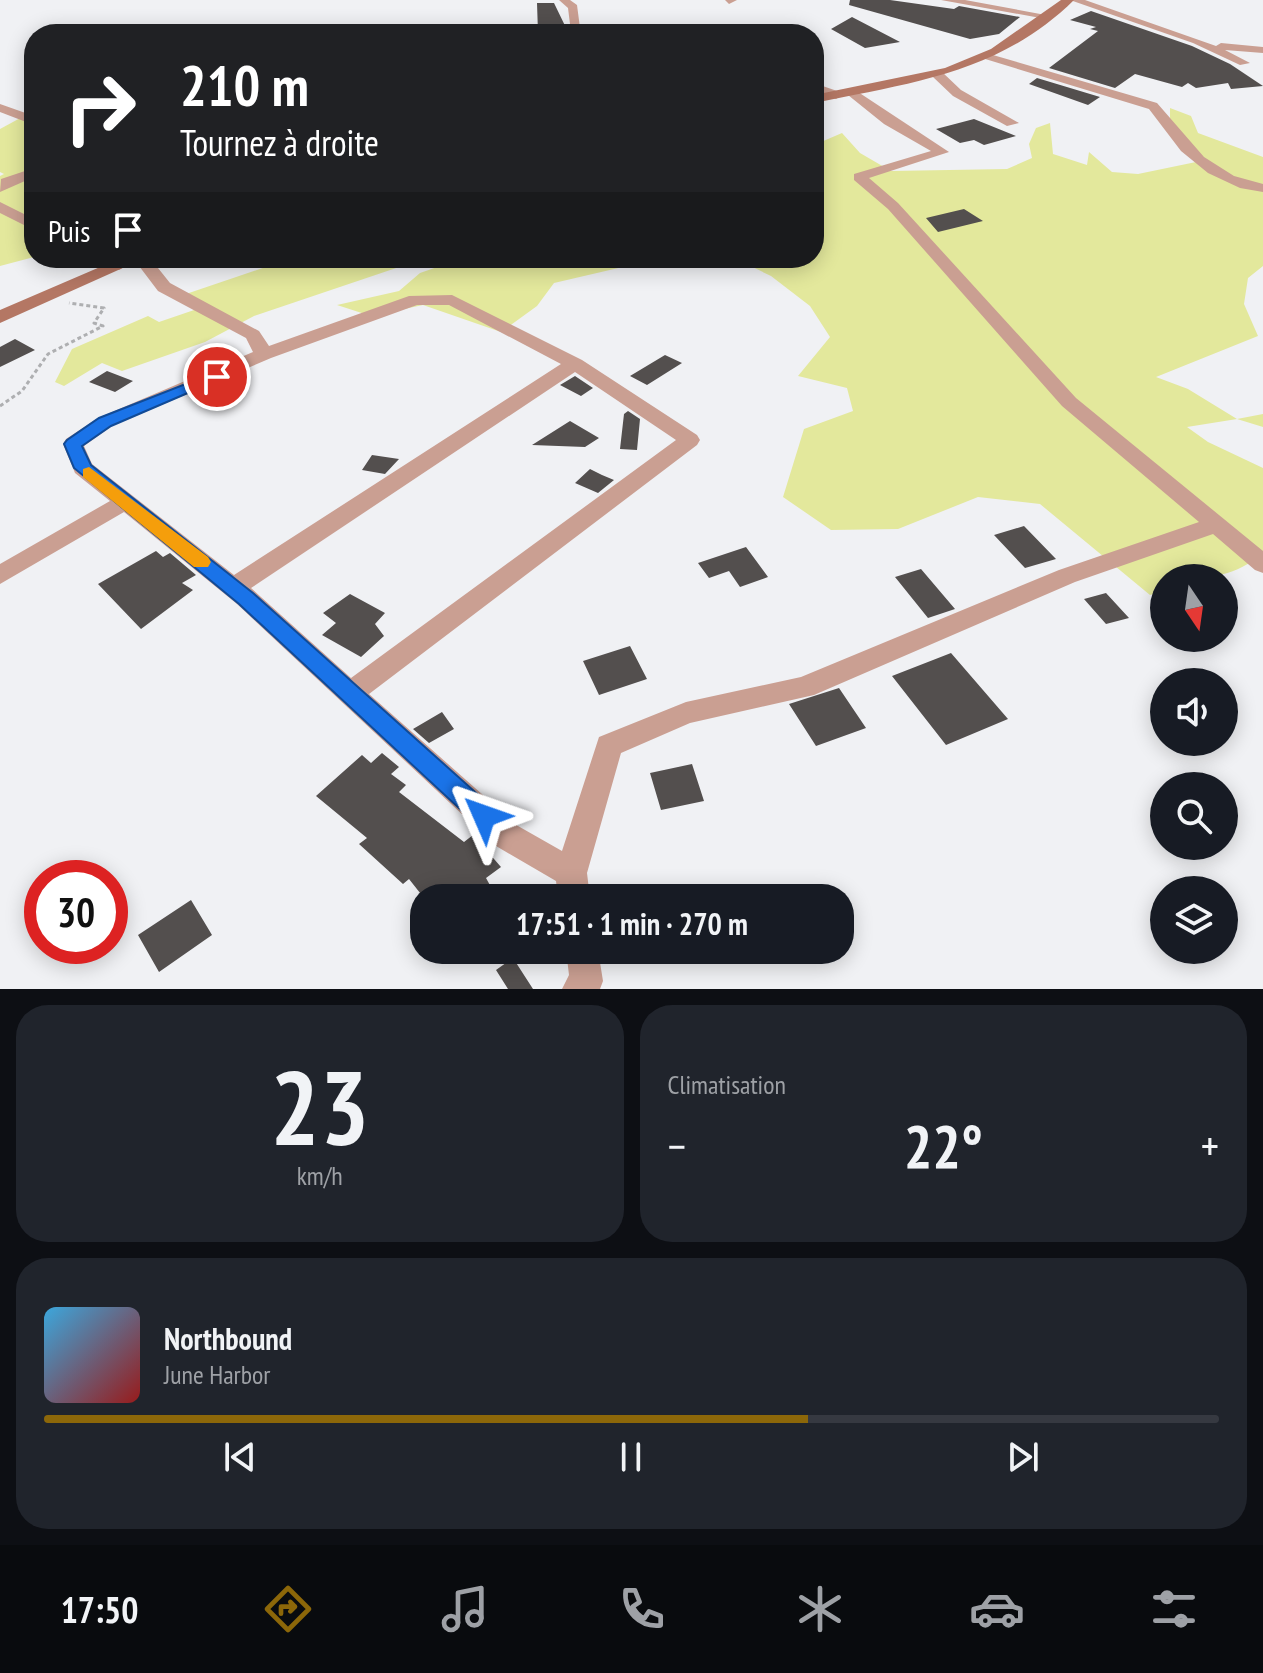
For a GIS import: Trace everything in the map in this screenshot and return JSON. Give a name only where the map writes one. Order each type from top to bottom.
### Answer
[{"type":"street","points":[[564,0],[573,7],[574,24]]},
{"type":"street","points":[[946,0],[1046,16]]},
{"type":"street","points":[[824,97],[937,74],[986,56],[1068,0]]},
{"type":"street","points":[[1075,0],[1208,45],[1244,63]]},
{"type":"street","points":[[1208,45],[1263,50]]},
{"type":"street","points":[[986,56],[1153,106],[1166,126],[1203,163],[1238,186],[1263,188]]},
{"type":"street","points":[[937,74],[957,93],[1012,123]]},
{"type":"street","points":[[824,89],[844,94],[942,152],[859,177],[893,206],[1069,402],[1263,564]]},
{"type":"street","points":[[0,108],[24,117]]},
{"type":"street","points":[[0,188],[6,182],[24,176]]},
{"type":"street","points":[[0,207],[24,220]]},
{"type":"street","points":[[0,317],[108,268]]},
{"type":"street","points":[[137,268],[164,287],[253,335],[264,354]]},
{"type":"street","points":[[350,693],[690,440],[575,364],[452,300],[415,300],[264,354],[105,422],[73,444],[83,468],[233,588],[507,836],[569,884]]},
{"type":"street","points":[[233,588],[575,364]]},
{"type":"street","points":[[0,575],[125,502]]},
{"type":"street","points":[[573,884],[609,745],[686,713],[805,687],[1067,576],[1215,525]]},
{"type":"street","points":[[579,989],[586,981],[584,964]]},
{"type":"path","points":[[0,406],[27,388],[42,360],[57,346],[103,326],[94,323],[104,308],[82,308],[48,296]]},
{"type":"green space","points":[[1170,108],[1191,116],[1198,133],[1263,157],[1263,266],[1248,278],[1244,304],[1258,336],[1156,377],[1188,389],[1237,419],[1187,427],[1208,442],[1263,468],[1263,553],[1238,569],[1238,564],[1150,564],[1150,595],[1040,504],[978,497],[898,529],[831,530],[783,497],[804,429],[853,411],[847,388],[798,376],[830,337],[810,306],[771,276],[755,268],[824,268],[824,141],[842,133],[860,153],[891,171],[1007,169],[1032,158],[1029,144],[1036,128],[1050,123],[1053,154],[1087,165],[1089,152],[1112,172],[1138,174],[1196,162],[1170,124]]},
{"type":"green space","points":[[24,116],[24,260],[0,266],[0,176],[4,174],[0,172],[0,129]]},
{"type":"green space","points":[[263,268],[396,268],[254,316],[205,342],[122,371],[102,363],[64,386],[55,382],[72,349],[148,316],[159,322],[200,308],[186,294]]},
{"type":"green space","points":[[434,268],[618,268],[554,283],[537,306],[501,332],[423,305],[371,316],[337,305],[399,291],[420,273]]},
{"type":"green space","points":[[1263,414],[1263,427],[1237,419]]},
{"type":"building","points":[[850,0],[890,0],[954,9],[959,6],[1020,17],[999,34],[970,39],[849,5]]},
{"type":"building","points":[[537,3],[554,3],[564,24],[538,24]]},
{"type":"building","points":[[1091,11],[1192,46],[1230,64],[1263,86],[1231,89],[1228,83],[1196,88],[1188,83],[1182,87],[1135,74],[1115,88],[1049,68],[1098,31],[1090,29],[1096,27],[1070,20]]},
{"type":"building","points":[[852,17],[900,42],[865,48],[831,29]]},
{"type":"building","points":[[1037,78],[1100,97],[1088,105],[1029,84]]},
{"type":"building","points":[[974,119],[1016,136],[984,145],[974,140],[960,143],[936,129]]},
{"type":"building","points":[[964,209],[983,221],[938,232],[926,218]]},
{"type":"building","points":[[15,339],[35,350],[0,367],[0,347]]},
{"type":"building","points":[[665,355],[682,363],[647,385],[630,376]]},
{"type":"building","points":[[107,371],[133,381],[115,392],[89,382]]},
{"type":"building","points":[[575,376],[593,388],[581,396],[560,385]]},
{"type":"building","points":[[628,411],[640,419],[637,450],[620,449],[624,414]]},
{"type":"building","points":[[570,421],[599,438],[585,447],[532,445]]},
{"type":"building","points":[[372,455],[399,459],[385,474],[362,470]]},
{"type":"building","points":[[590,469],[614,480],[598,493],[575,483]]},
{"type":"building","points":[[1024,526],[1056,559],[1025,568],[994,535]]},
{"type":"building","points":[[746,547],[768,577],[740,587],[729,571],[709,578],[698,563]]},
{"type":"building","points":[[156,551],[163,557],[170,553],[196,575],[182,583],[193,590],[141,629],[98,584]]},
{"type":"building","points":[[921,569],[955,609],[928,618],[895,577]]},
{"type":"building","points":[[1106,593],[1129,618],[1106,624],[1084,599]]},
{"type":"building","points":[[350,594],[385,613],[375,624],[384,636],[361,657],[322,635],[336,623],[323,613]]},
{"type":"building","points":[[630,646],[647,679],[599,695],[583,661]]},
{"type":"building","points":[[951,653],[1008,719],[946,745],[892,676]]},
{"type":"building","points":[[839,688],[866,728],[816,746],[789,704]]},
{"type":"building","points":[[442,712],[454,729],[429,743],[413,729]]},
{"type":"building","points":[[382,753],[399,767],[391,774],[406,785],[399,792],[464,842],[473,835],[501,867],[486,878],[489,884],[413,884],[409,879],[403,884],[359,844],[367,838],[316,796],[362,755],[371,763]]},
{"type":"building","points":[[692,764],[704,801],[661,810],[650,773]]},
{"type":"building","points":[[191,900],[212,935],[159,972],[138,935]]},
{"type":"building","points":[[504,964],[517,964],[533,989],[508,989],[496,970]]},
{"type":"slow traffic","points":[[89,473],[201,562]]},
{"type":"route","points":[[217,377],[105,422],[73,444],[83,468],[246,598],[484,816]]}]
